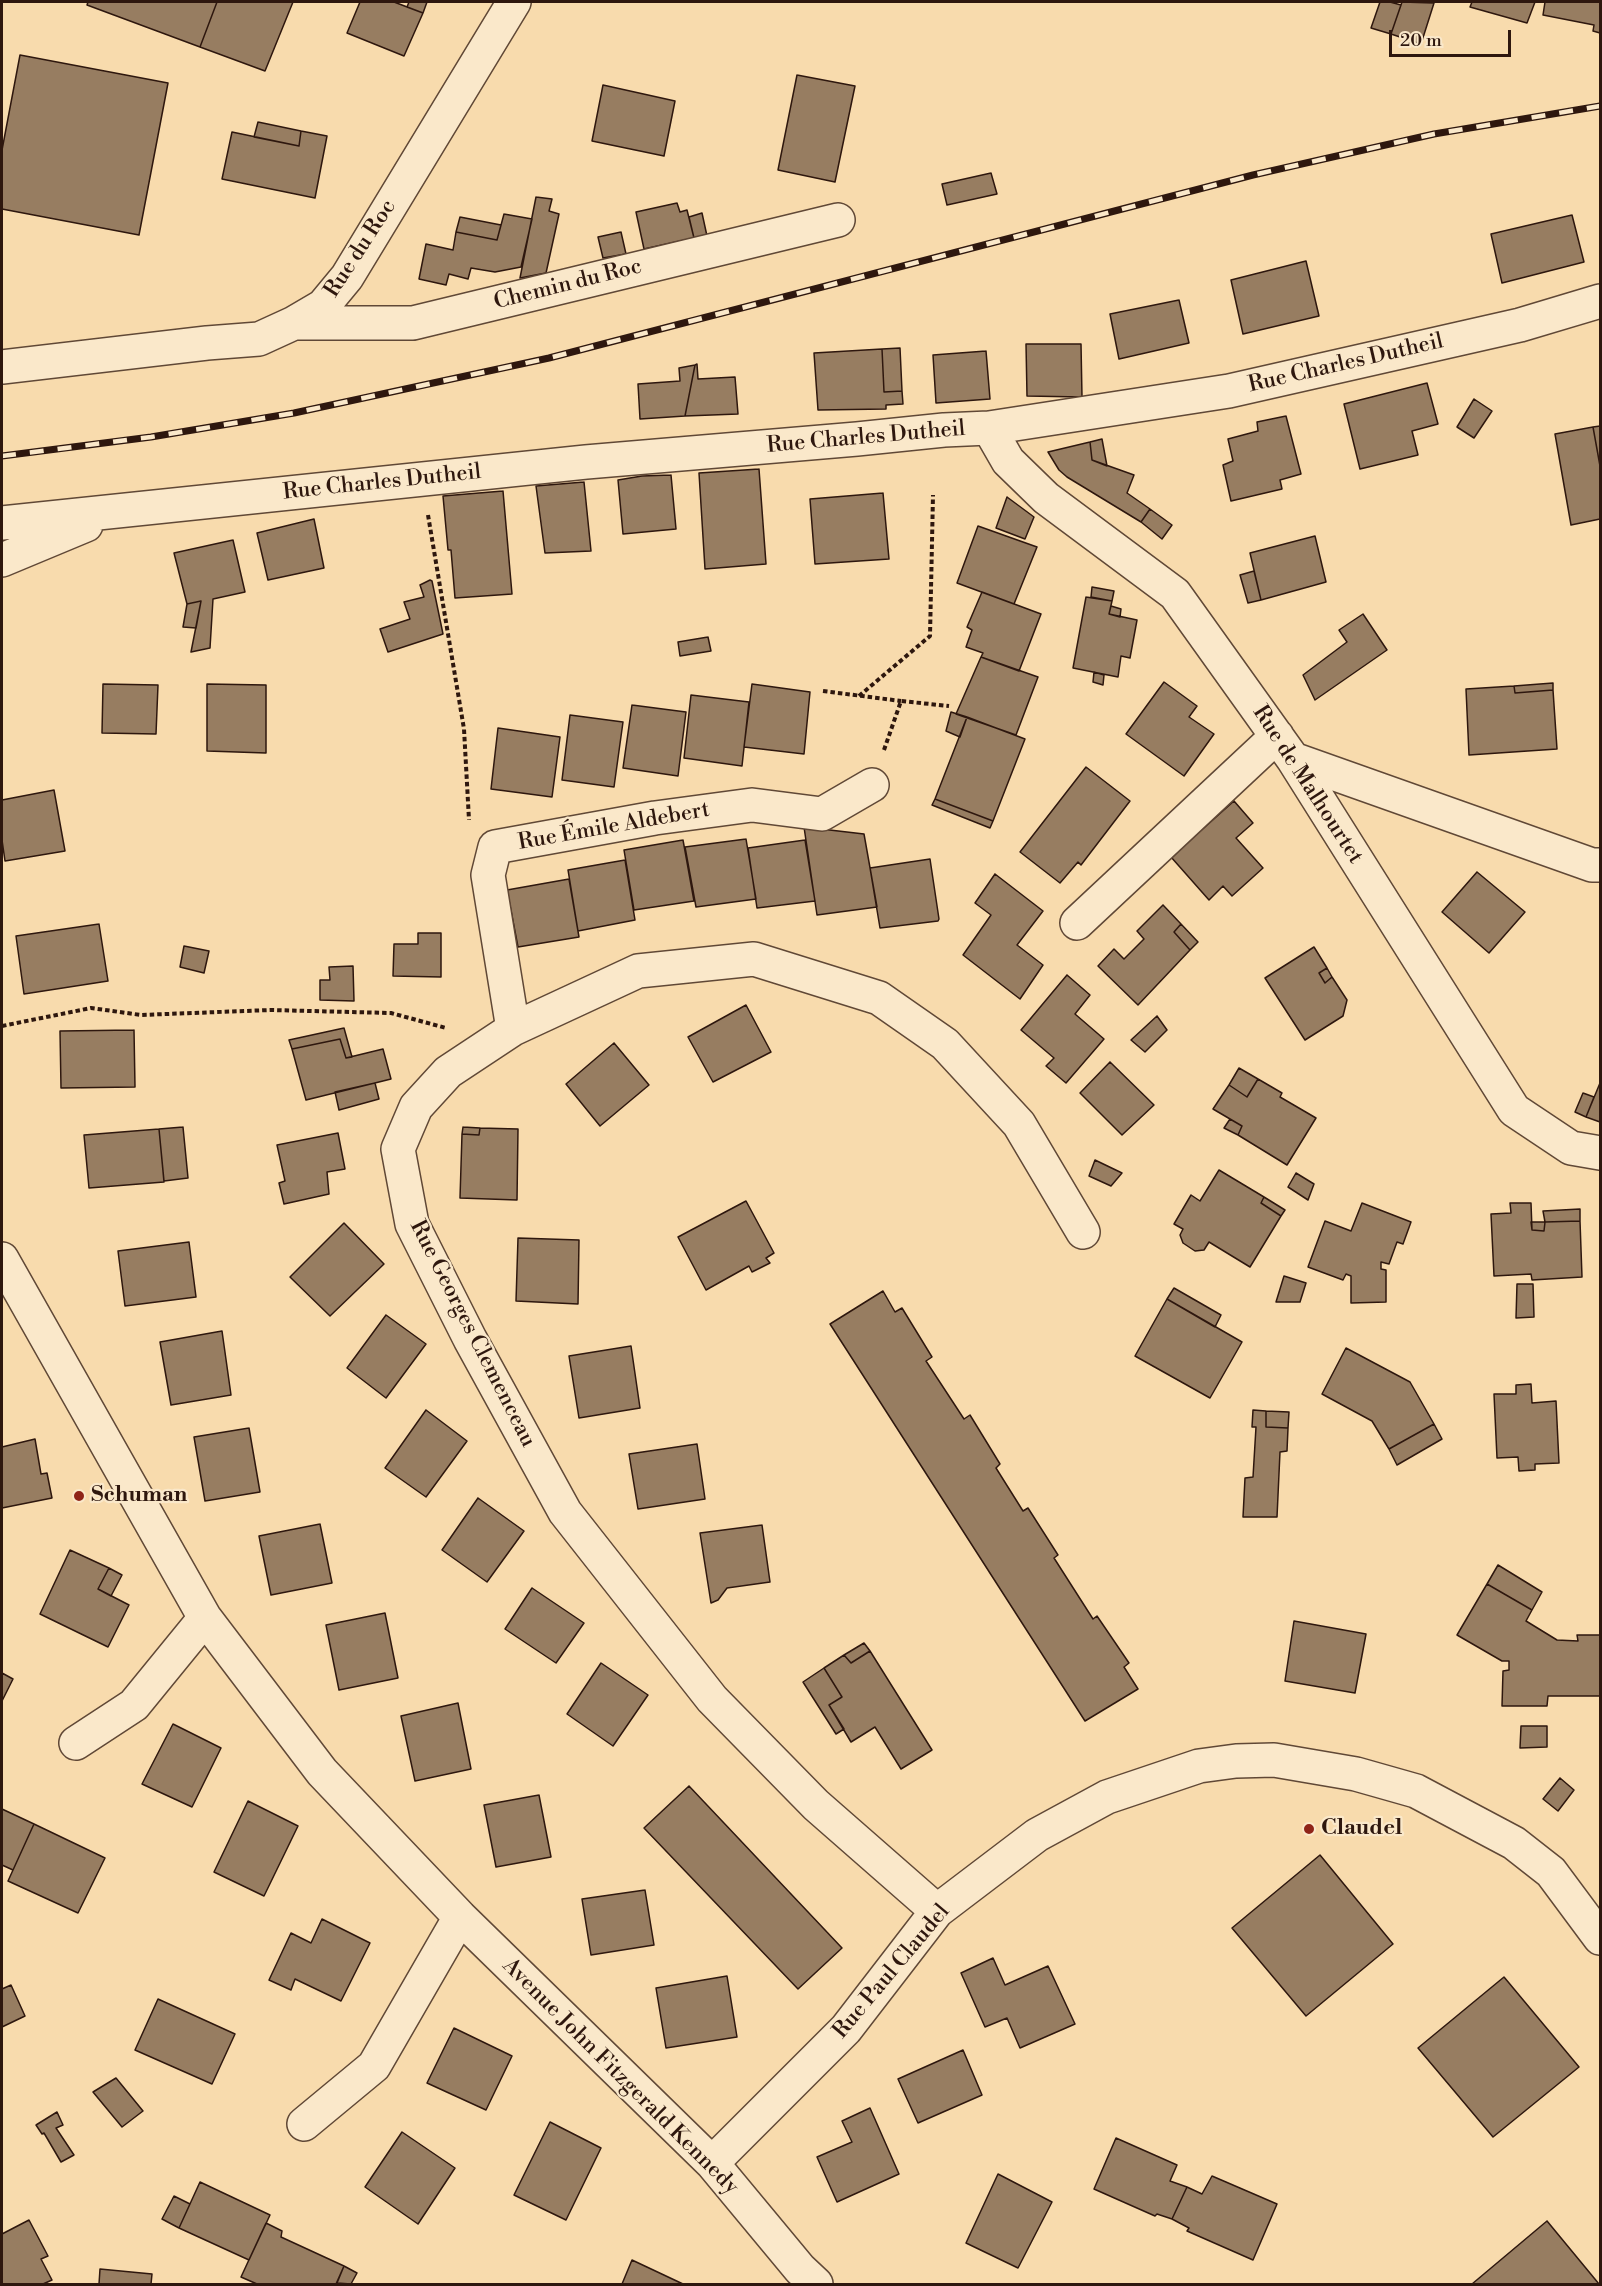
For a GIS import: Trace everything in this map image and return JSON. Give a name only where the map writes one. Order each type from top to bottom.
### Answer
[{"type":"street","name":"Rue du Roc","points":[[2,367],[259,339],[294,323],[323,306],[346,277],[514,2]]},
{"type":"street","name":"Chemin du Roc","points":[[294,323],[413,323],[838,220]]},
{"type":"street","name":"Rue Charles Dutheil","points":[[2,524],[586,462],[989,428],[1229,391],[1520,325],[1600,301]]},
{"type":"street","name":"Rue de Malhourtet","points":[[989,428],[1008,461],[1046,498],[1175,594],[1285,748],[1514,1110],[1571,1148],[1600,1154]]},
{"type":"street","name":"Rue Charles Dutheil","points":[[2,560],[121,511]]},
{"type":"street","points":[[1077,923],[1285,748],[1592,865],[1600,865]]},
{"type":"street","name":"Rue Émile Aldebert","points":[[505,1034],[488,875],[495,847],[655,818],[752,805],[822,814],[872,785]]},
{"type":"street","name":"Rue Georges Clemenceau","points":[[937,1911],[816,1805],[712,1699],[565,1512],[470,1339],[412,1224],[398,1149],[416,1107],[448,1072],[505,1034],[638,971],[754,959],[879,998],[945,1044],[1019,1124],[1083,1232]]},
{"type":"street","name":"Avenue John Fitzgerald Kennedy","points":[[2,1259],[205,1618],[322,1772],[460,1917],[712,2163],[801,2279]]},
{"type":"street","points":[[76,1743],[134,1705],[205,1618]]},
{"type":"street","name":"Rue Paul Claudel","points":[[712,2163],[846,2029],[937,1911],[1037,1835],[1107,1797],[1199,1766],[1236,1761],[1274,1760],[1356,1774],[1416,1791],[1514,1843],[1551,1872],[1600,1938]]},
{"type":"street","points":[[304,2124],[374,2066],[460,1917]]},
{"type":"path","points":[[422,479],[464,729],[469,823],[495,847]]},
{"type":"path","points":[[859,696],[930,636],[933,495]]},
{"type":"path","points":[[823,691],[949,706]]},
{"type":"path","points":[[872,785],[901,701]]},
{"type":"path","points":[[2,1026],[91,1008],[141,1015],[303,1010],[391,1013],[505,1034]]},
{"type":"building","points":[[88,2],[217,2],[200,47],[87,5]]},
{"type":"building","points":[[217,2],[293,2],[265,71],[200,47]]},
{"type":"building","points":[[360,2],[394,2],[423,13],[404,56],[347,33]]},
{"type":"building","points":[[409,2],[427,2],[423,13],[407,7]]},
{"type":"building","points":[[1380,2],[1401,5],[1391,34],[1371,28]]},
{"type":"building","points":[[1402,2],[1434,3],[1421,44],[1391,34]]},
{"type":"building","points":[[1472,2],[1535,2],[1527,23],[1470,7]]},
{"type":"building","points":[[1545,2],[1600,2],[1600,33],[1593,31],[1594,25],[1543,15]]},
{"type":"building","points":[[20,55],[168,83],[139,235],[2,209],[2,150]]},
{"type":"building","points":[[797,75],[855,86],[835,182],[778,170]]},
{"type":"building","points":[[603,85],[675,101],[664,156],[592,141]]},
{"type":"building","points":[[258,122],[301,131],[299,146],[254,137]]},
{"type":"building","points":[[301,131],[327,136],[315,198],[222,179],[232,132],[299,146]]},
{"type":"building","points":[[991,173],[997,194],[947,205],[942,184]]},
{"type":"building","points":[[536,197],[552,199],[549,211],[559,214],[546,273],[520,278]]},
{"type":"building","points":[[677,203],[680,212],[687,210],[694,238],[644,249],[636,212]]},
{"type":"building","points":[[702,213],[707,236],[694,238],[689,217]]},
{"type":"building","points":[[504,214],[532,219],[521,267],[495,272],[471,268],[468,279],[449,274],[446,285],[419,279],[426,244],[453,250],[456,232],[497,240]]},
{"type":"building","points":[[1572,215],[1584,262],[1502,283],[1491,234]]},
{"type":"building","points":[[460,217],[501,225],[497,240],[456,232]]},
{"type":"building","points":[[621,232],[626,254],[603,258],[598,237]]},
{"type":"building","points":[[1306,261],[1319,316],[1243,334],[1231,280]]},
{"type":"building","points":[[1179,300],[1189,343],[1119,359],[1110,314]]},
{"type":"building","points":[[1026,344],[1081,344],[1082,397],[1027,396]]},
{"type":"building","points":[[900,348],[902,391],[884,392],[882,349]]},
{"type":"building","points":[[882,349],[884,392],[902,391],[903,404],[886,405],[886,409],[818,410],[814,353]]},
{"type":"building","points":[[986,351],[990,399],[936,403],[933,355]]},
{"type":"building","points":[[697,364],[698,379],[735,377],[738,414],[685,416]]},
{"type":"building","points":[[695,365],[685,416],[640,419],[638,384],[680,381],[679,368]]},
{"type":"building","points":[[1427,383],[1438,424],[1412,431],[1418,455],[1360,469],[1344,404]]},
{"type":"building","points":[[1474,399],[1492,411],[1474,438],[1457,427]]},
{"type":"building","points":[[1286,416],[1301,474],[1280,480],[1282,489],[1231,501],[1223,465],[1233,461],[1228,439],[1258,431],[1257,422]]},
{"type":"building","points":[[1600,426],[1600,466],[1593,427]]},
{"type":"building","points":[[1593,427],[1600,466],[1600,519],[1571,525],[1555,434]]},
{"type":"building","points":[[1102,439],[1107,466],[1092,460],[1090,442]]},
{"type":"building","points":[[1090,442],[1092,460],[1134,475],[1127,493],[1150,509],[1141,522],[1067,477],[1059,470],[1048,452]]},
{"type":"building","points":[[759,469],[766,564],[705,569],[699,473]]},
{"type":"building","points":[[671,475],[676,529],[623,534],[618,480]]},
{"type":"building","points":[[584,482],[591,551],[545,553],[536,486]]},
{"type":"building","points":[[503,491],[512,594],[455,598],[443,496]]},
{"type":"building","points":[[883,493],[889,559],[815,564],[810,499]]},
{"type":"building","points":[[1007,497],[1034,517],[1025,539],[996,528]]},
{"type":"building","points":[[1150,509],[1172,525],[1162,539],[1141,522]]},
{"type":"building","points":[[314,519],[324,568],[268,580],[257,533]]},
{"type":"building","points":[[978,526],[1037,547],[1014,604],[957,583]]},
{"type":"building","points":[[1315,536],[1326,582],[1261,600],[1250,553]]},
{"type":"building","points":[[233,540],[245,592],[213,599],[210,648],[191,652],[201,601],[187,604],[174,553]]},
{"type":"building","points":[[1254,571],[1261,600],[1248,603],[1240,575]]},
{"type":"building","points":[[430,580],[443,634],[388,652],[380,629],[410,619],[404,602],[424,597],[420,585]]},
{"type":"building","points":[[1092,587],[1114,591],[1112,601],[1091,597]]},
{"type":"building","points":[[982,592],[1041,614],[1019,671],[981,657],[983,653],[966,647],[972,630],[967,627]]},
{"type":"building","points":[[1086,597],[1112,601],[1109,614],[1137,620],[1130,658],[1121,656],[1118,677],[1073,668]]},
{"type":"building","points":[[201,601],[196,628],[183,627],[187,604]]},
{"type":"building","points":[[1111,606],[1121,609],[1120,617],[1109,614]]},
{"type":"building","points":[[1363,614],[1387,650],[1315,700],[1303,675],[1347,642],[1339,630]]},
{"type":"building","points":[[708,637],[711,651],[680,656],[678,642]]},
{"type":"building","points":[[981,657],[1038,677],[1016,735],[956,714]]},
{"type":"building","points":[[1094,672],[1104,675],[1103,685],[1093,682]]},
{"type":"building","points":[[1164,682],[1197,706],[1189,717],[1214,734],[1184,776],[1126,734]]},
{"type":"building","points":[[1553,683],[1553,690],[1515,693],[1514,686]]},
{"type":"building","points":[[103,684],[158,685],[156,734],[102,733]]},
{"type":"building","points":[[207,684],[266,685],[266,753],[207,751]]},
{"type":"building","points":[[752,684],[810,692],[804,754],[744,747]]},
{"type":"building","points":[[1514,686],[1515,693],[1553,690],[1557,749],[1469,755],[1466,689]]},
{"type":"building","points":[[691,695],[749,702],[742,766],[684,758]]},
{"type":"building","points":[[632,705],[686,712],[678,776],[623,768]]},
{"type":"building","points":[[951,712],[967,717],[960,737],[946,731]]},
{"type":"building","points":[[570,715],[623,722],[614,787],[562,780]]},
{"type":"building","points":[[967,717],[1025,739],[993,821],[935,799]]},
{"type":"building","points":[[498,728],[560,737],[552,797],[491,789]]},
{"type":"building","points":[[1086,767],[1130,801],[1081,865],[1078,862],[1060,883],[1020,852]]},
{"type":"building","points":[[54,790],[65,851],[5,861],[2,840],[2,800]]},
{"type":"building","points":[[935,799],[993,821],[990,828],[932,805]]},
{"type":"building","points":[[1234,801],[1253,823],[1236,838],[1263,868],[1232,896],[1223,886],[1209,900],[1171,857]]},
{"type":"building","points":[[804,827],[864,834],[877,907],[817,915]]},
{"type":"building","points":[[746,839],[756,899],[696,907],[685,847]]},
{"type":"building","points":[[683,840],[694,901],[634,910],[624,850]]},
{"type":"building","points":[[805,840],[815,901],[757,908],[748,848]]},
{"type":"building","points":[[930,859],[938,921],[880,928],[870,868]]},
{"type":"building","points":[[625,860],[635,920],[578,931],[568,870]]},
{"type":"building","points":[[1477,872],[1525,912],[1489,953],[1442,912]]},
{"type":"building","points":[[995,874],[1043,911],[1017,945],[1043,965],[1020,999],[963,955],[991,915],[975,903]]},
{"type":"building","points":[[569,879],[579,937],[518,947],[507,890]]},
{"type":"building","points":[[1163,905],[1181,924],[1174,932],[1190,950],[1138,1005],[1098,966],[1114,949],[1124,959],[1144,939],[1137,931]]},
{"type":"building","points":[[99,924],[108,981],[24,994],[16,936]]},
{"type":"building","points":[[1181,924],[1198,942],[1190,950],[1174,932]]},
{"type":"building","points":[[418,933],[441,933],[441,977],[393,976],[394,944],[418,944]]},
{"type":"building","points":[[184,946],[209,951],[204,973],[180,967]]},
{"type":"building","points":[[1314,947],[1327,968],[1319,973],[1325,983],[1332,977],[1347,1000],[1343,1016],[1305,1040],[1265,978]]},
{"type":"building","points":[[353,966],[354,1001],[320,1000],[320,980],[330,980],[329,967]]},
{"type":"building","points":[[1327,968],[1332,977],[1325,983],[1319,973]]},
{"type":"building","points":[[1067,975],[1090,995],[1075,1014],[1104,1039],[1066,1083],[1046,1066],[1054,1058],[1021,1030]]},
{"type":"building","points":[[746,1005],[771,1052],[713,1082],[688,1037]]},
{"type":"building","points":[[1157,1016],[1167,1030],[1145,1052],[1131,1040]]},
{"type":"building","points":[[344,1028],[352,1057],[346,1058],[340,1039],[292,1049],[289,1040]]},
{"type":"building","points":[[134,1030],[135,1087],[61,1088],[60,1031]]},
{"type":"building","points":[[340,1039],[346,1058],[383,1049],[391,1079],[306,1100],[292,1049]]},
{"type":"building","points":[[614,1043],[649,1085],[600,1126],[566,1084]]},
{"type":"building","points":[[1110,1062],[1154,1105],[1122,1135],[1080,1093]]},
{"type":"building","points":[[1239,1068],[1258,1079],[1247,1097],[1229,1085]]},
{"type":"building","points":[[1258,1079],[1282,1093],[1280,1097],[1316,1118],[1287,1165],[1238,1135],[1242,1126],[1213,1109],[1229,1085],[1247,1097]]},
{"type":"building","points":[[375,1083],[379,1099],[339,1110],[335,1092]]},
{"type":"building","points":[[1600,1083],[1600,1122],[1586,1117]]},
{"type":"building","points":[[1583,1093],[1594,1097],[1586,1117],[1575,1112]]},
{"type":"building","points":[[1230,1119],[1242,1126],[1238,1135],[1224,1128]]},
{"type":"building","points":[[183,1127],[188,1178],[164,1181],[159,1129]]},
{"type":"building","points":[[463,1127],[480,1128],[479,1135],[462,1134]]},
{"type":"building","points":[[480,1128],[518,1129],[517,1200],[460,1198],[462,1134],[479,1135]]},
{"type":"building","points":[[159,1129],[164,1182],[89,1188],[84,1135]]},
{"type":"building","points":[[338,1133],[345,1169],[327,1172],[329,1194],[284,1204],[279,1183],[285,1181],[277,1145]]},
{"type":"building","points":[[1095,1160],[1122,1173],[1111,1186],[1089,1176]]},
{"type":"building","points":[[1219,1170],[1264,1197],[1261,1203],[1281,1216],[1250,1267],[1209,1242],[1204,1250],[1195,1251],[1183,1243],[1180,1235],[1183,1229],[1174,1224],[1191,1195],[1200,1201]]},
{"type":"building","points":[[1296,1173],[1314,1184],[1308,1200],[1288,1187]]},
{"type":"building","points":[[1264,1197],[1285,1210],[1281,1216],[1261,1203]]},
{"type":"building","points":[[746,1201],[774,1253],[766,1258],[770,1263],[752,1272],[749,1266],[706,1290],[678,1237]]},
{"type":"building","points":[[1362,1203],[1411,1222],[1403,1244],[1397,1242],[1389,1264],[1381,1262],[1381,1269],[1386,1270],[1386,1302],[1351,1303],[1351,1276],[1346,1274],[1343,1280],[1308,1267],[1325,1221],[1351,1231]]},
{"type":"building","points":[[1510,1203],[1531,1203],[1532,1230],[1544,1231],[1545,1222],[1580,1221],[1582,1277],[1532,1280],[1531,1274],[1494,1276],[1491,1214],[1511,1213]]},
{"type":"building","points":[[1580,1209],[1580,1221],[1545,1222],[1543,1211]]},
{"type":"building","points":[[1531,1222],[1545,1222],[1544,1231],[1532,1230]]},
{"type":"building","points":[[344,1223],[384,1264],[330,1316],[290,1277]]},
{"type":"building","points":[[518,1238],[579,1240],[578,1304],[516,1301]]},
{"type":"building","points":[[189,1242],[196,1297],[125,1306],[118,1251]]},
{"type":"building","points":[[1284,1276],[1306,1283],[1300,1302],[1276,1302]]},
{"type":"building","points":[[1517,1284],[1533,1284],[1534,1317],[1516,1318]]},
{"type":"building","points":[[1174,1288],[1221,1315],[1215,1327],[1167,1299]]},
{"type":"building","points":[[883,1291],[895,1312],[902,1308],[932,1357],[926,1361],[964,1419],[970,1415],[1000,1464],[996,1468],[1023,1511],[1028,1508],[1058,1555],[1054,1558],[1093,1619],[1097,1616],[1129,1663],[1124,1667],[1138,1689],[1085,1721],[830,1324]]},
{"type":"building","points":[[1167,1299],[1242,1342],[1210,1398],[1135,1356]]},
{"type":"building","points":[[386,1315],[426,1344],[386,1398],[347,1368]]},
{"type":"building","points":[[222,1331],[231,1395],[171,1405],[160,1342]]},
{"type":"building","points":[[631,1346],[640,1408],[579,1418],[569,1356]]},
{"type":"building","points":[[1346,1348],[1410,1382],[1434,1424],[1389,1449],[1372,1421],[1322,1394]]},
{"type":"building","points":[[1531,1384],[1532,1403],[1556,1401],[1559,1463],[1535,1464],[1535,1470],[1519,1471],[1518,1457],[1497,1458],[1494,1394],[1516,1394],[1516,1385]]},
{"type":"building","points":[[426,1410],[467,1441],[426,1497],[385,1468]]},
{"type":"building","points":[[1253,1410],[1266,1411],[1266,1427],[1288,1428],[1287,1451],[1280,1452],[1277,1517],[1243,1517],[1245,1478],[1253,1477],[1256,1427],[1252,1427]]},
{"type":"building","points":[[1266,1411],[1289,1412],[1288,1428],[1266,1427]]},
{"type":"building","points":[[1434,1424],[1442,1439],[1397,1465],[1389,1449]]},
{"type":"building","points":[[249,1428],[260,1492],[205,1501],[194,1437]]},
{"type":"building","points":[[35,1439],[41,1474],[47,1473],[52,1498],[2,1508],[2,1447]]},
{"type":"building","points":[[697,1444],[705,1499],[638,1509],[629,1454]]},
{"type":"building","points":[[478,1498],[524,1531],[487,1582],[442,1550]]},
{"type":"building","points":[[320,1524],[332,1583],[271,1595],[259,1536]]},
{"type":"building","points":[[762,1525],[770,1582],[727,1588],[718,1600],[711,1603],[700,1533]]},
{"type":"building","points":[[70,1550],[109,1568],[98,1589],[129,1605],[108,1647],[40,1614]]},
{"type":"building","points":[[1498,1565],[1542,1592],[1532,1610],[1487,1584]]},
{"type":"building","points":[[109,1568],[122,1575],[111,1596],[98,1589]]},
{"type":"building","points":[[1487,1584],[1532,1610],[1526,1621],[1557,1640],[1578,1641],[1577,1635],[1600,1635],[1600,1696],[1548,1696],[1547,1706],[1502,1706],[1503,1671],[1509,1670],[1509,1661],[1502,1661],[1457,1635]]},
{"type":"building","points":[[532,1588],[584,1623],[556,1663],[505,1629]]},
{"type":"building","points":[[385,1613],[398,1678],[339,1690],[326,1625]]},
{"type":"building","points":[[1294,1621],[1366,1634],[1355,1693],[1285,1681]]},
{"type":"building","points":[[864,1643],[870,1651],[851,1663],[844,1655]]},
{"type":"building","points":[[870,1651],[932,1750],[901,1769],[875,1727],[851,1742],[829,1705],[842,1697],[824,1668],[844,1655],[851,1663]]},
{"type":"building","points":[[601,1663],[648,1695],[613,1746],[567,1714]]},
{"type":"building","points":[[824,1668],[842,1697],[829,1705],[844,1729],[836,1734],[803,1682]]},
{"type":"building","points":[[2,1673],[13,1679],[2,1701]]},
{"type":"building","points":[[458,1703],[471,1769],[415,1781],[401,1716]]},
{"type":"building","points":[[173,1724],[221,1748],[192,1807],[142,1784]]},
{"type":"building","points":[[1521,1726],[1547,1726],[1547,1747],[1520,1748]]},
{"type":"building","points":[[1560,1778],[1574,1790],[1558,1811],[1543,1799]]},
{"type":"building","points":[[689,1786],[842,1948],[798,1989],[644,1828]]},
{"type":"building","points":[[539,1795],[551,1857],[496,1867],[484,1805]]},
{"type":"building","points":[[248,1801],[298,1826],[264,1896],[214,1872]]},
{"type":"building","points":[[2,1809],[34,1824],[13,1870],[2,1865]]},
{"type":"building","points":[[34,1824],[105,1858],[78,1913],[8,1881]]},
{"type":"building","points":[[1320,1855],[1393,1944],[1306,2016],[1232,1928]]},
{"type":"building","points":[[645,1890],[654,1945],[591,1955],[582,1899]]},
{"type":"building","points":[[322,1919],[370,1943],[341,2001],[295,1979],[291,1990],[269,1980],[291,1933],[311,1943]]},
{"type":"building","points":[[993,1958],[1005,1985],[1048,1966],[1075,2024],[1020,2048],[1007,2018],[985,2027],[961,1973]]},
{"type":"building","points":[[727,1976],[737,2037],[666,2048],[656,1988]]},
{"type":"building","points":[[1504,1977],[1579,2067],[1493,2137],[1418,2048]]},
{"type":"building","points":[[11,1985],[25,2016],[2,2027],[2,1989]]},
{"type":"building","points":[[158,1999],[235,2034],[212,2084],[135,2050]]},
{"type":"building","points":[[454,2028],[512,2056],[486,2110],[427,2083]]},
{"type":"building","points":[[963,2050],[982,2095],[918,2123],[898,2079]]},
{"type":"building","points":[[116,2078],[143,2111],[122,2127],[93,2092]]},
{"type":"building","points":[[870,2108],[899,2174],[837,2202],[817,2157],[852,2142],[842,2121]]},
{"type":"building","points":[[57,2112],[63,2125],[56,2128],[74,2155],[61,2162],[44,2133],[42,2134],[36,2125]]},
{"type":"building","points":[[550,2122],[601,2148],[566,2220],[514,2195]]},
{"type":"building","points":[[402,2132],[455,2168],[418,2224],[365,2187]]},
{"type":"building","points":[[1116,2138],[1177,2165],[1170,2181],[1187,2187],[1172,2219],[1157,2214],[1155,2216],[1094,2189]]},
{"type":"building","points":[[998,2174],[1052,2202],[1018,2268],[966,2243]]},
{"type":"building","points":[[1212,2176],[1277,2204],[1253,2260],[1187,2231],[1189,2228],[1172,2219],[1187,2187],[1202,2194]]},
{"type":"building","points":[[200,2182],[270,2215],[249,2260],[179,2228]]},
{"type":"building","points":[[174,2196],[190,2204],[179,2228],[162,2219]]},
{"type":"building","points":[[29,2220],[48,2256],[41,2259],[52,2280],[43,2284],[2,2284],[2,2234]]},
{"type":"building","points":[[1547,2221],[1599,2284],[1472,2284]]},
{"type":"building","points":[[266,2223],[282,2231],[281,2237],[344,2266],[336,2284],[257,2284],[241,2277]]},
{"type":"building","points":[[632,2260],[683,2284],[622,2284]]},
{"type":"building","points":[[344,2266],[357,2273],[351,2284],[337,2283]]},
{"type":"building","points":[[100,2269],[152,2274],[151,2284],[99,2284]]},
{"type":"railway","points":[[2,456],[151,437],[294,413],[549,358],[1253,175],[1434,134],[1600,106]]},
{"type":"place","name":"Schuman","points":[[79,1496]]},
{"type":"place","name":"Claudel","points":[[1309,1829]]}]
